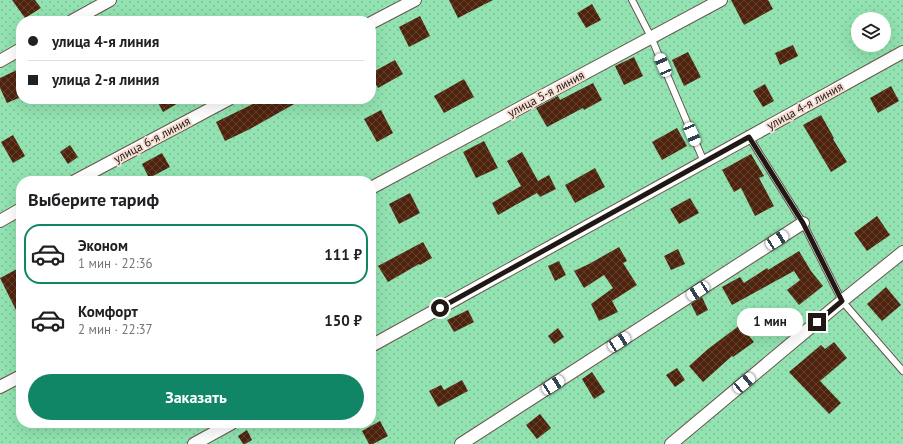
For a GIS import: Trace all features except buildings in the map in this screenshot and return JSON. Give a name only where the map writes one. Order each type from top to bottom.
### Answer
[{"type":"street","points":[[81,16],[110,0]]},
{"type":"street","points":[[376,20],[414,0]]},
{"type":"street","name":"улица 5-я линия","points":[[376,185],[721,0]]},
{"type":"street","points":[[0,61],[16,52]]},
{"type":"street","name":"улица 4-я линия","points":[[376,343],[903,52]]},
{"type":"street","name":"улица 6-я линия","points":[[83,176],[220,104]]},
{"type":"street","points":[[0,221],[16,213]]},
{"type":"street","points":[[461,444],[803,223]]},
{"type":"street","points":[[671,444],[903,252]]},
{"type":"street","points":[[0,387],[16,379]]},
{"type":"street","points":[[194,444],[223,428]]},
{"type":"lane","points":[[632,0],[651,37],[704,162]]},
{"type":"lane","points":[[749,137],[803,223],[842,301],[903,371]]},
{"type":"green space","points":[[0,0],[903,0],[903,444],[0,444]]},
{"type":"route","points":[[440,308],[749,137],[803,223],[842,301],[817,322]]}]
